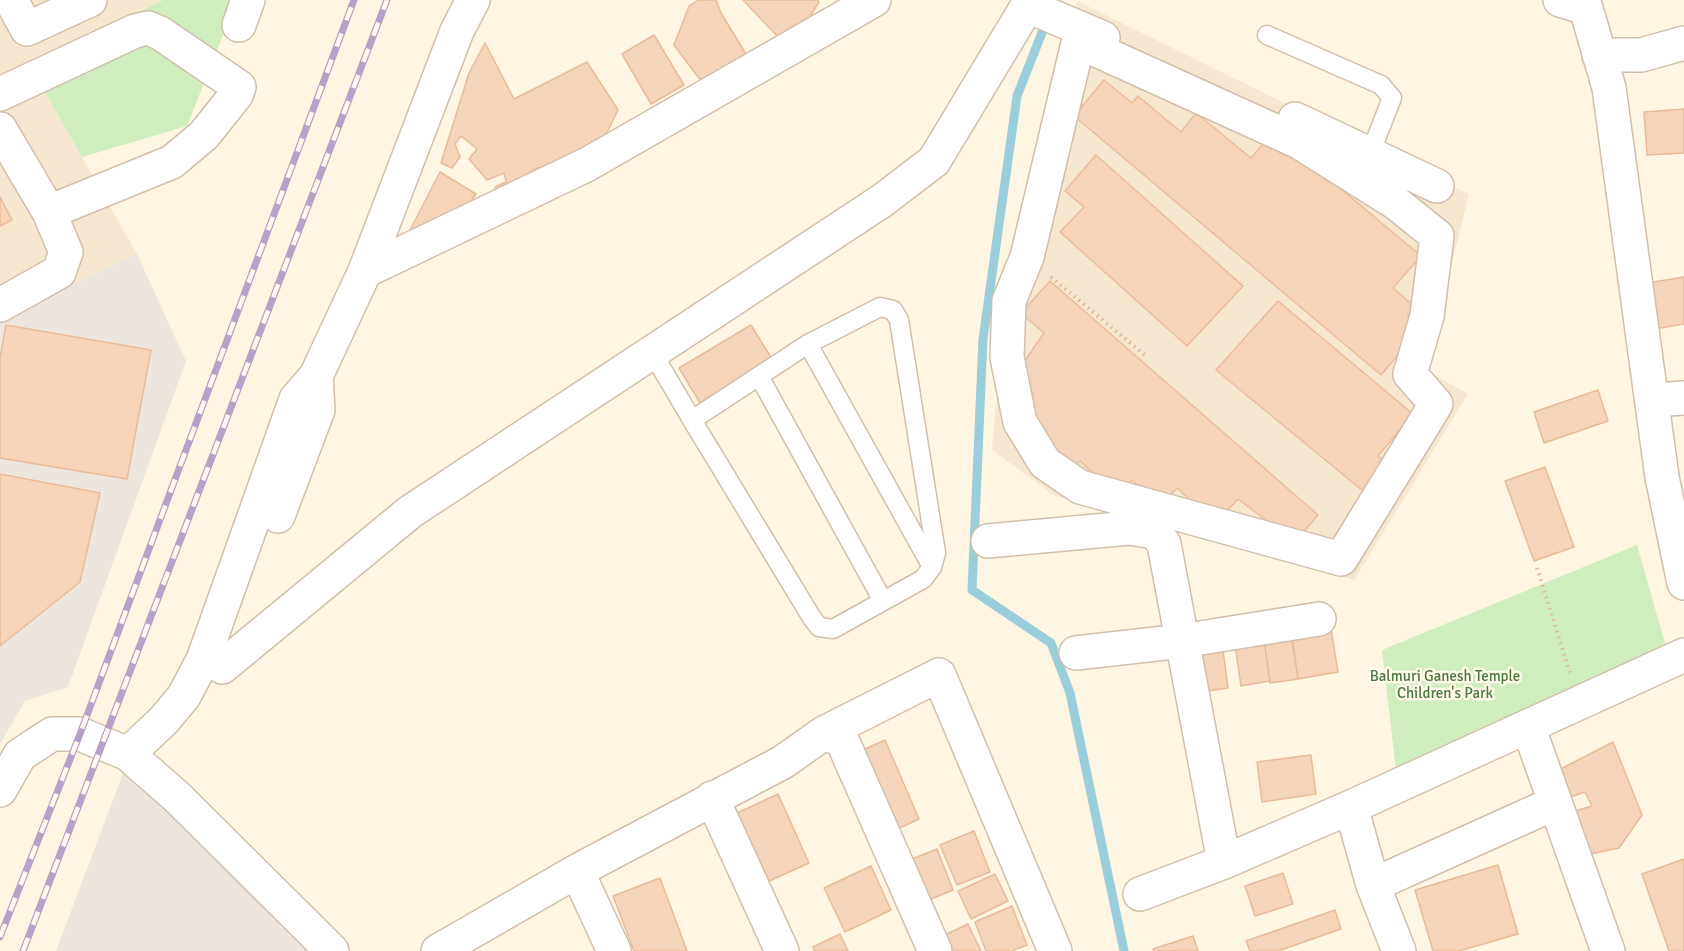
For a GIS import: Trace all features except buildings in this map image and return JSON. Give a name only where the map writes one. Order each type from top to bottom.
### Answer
[{"type":"street","points":[[11,0],[27,29],[90,0]]},
{"type":"street","points":[[128,754],[164,720],[184,696],[203,660],[296,399],[316,376],[366,271],[457,31],[473,0]]},
{"type":"street","points":[[366,271],[588,164],[874,0]]},
{"type":"street","points":[[1582,3],[1609,88],[1669,399],[1662,477],[1683,571]]},
{"type":"street","points":[[222,668],[410,512],[883,200],[934,161],[1036,8],[1080,35],[1319,141],[1370,154],[1437,186]]},
{"type":"street","points":[[0,94],[135,31],[148,28],[160,33],[239,87],[204,135],[172,162],[49,212]]},
{"type":"street","points":[[1080,35],[1027,257],[1009,301],[1007,357],[1020,422],[1045,463],[1080,487],[1341,559],[1437,404],[1410,374],[1427,316],[1437,236],[1319,141]]},
{"type":"street","points":[[1599,55],[1641,55],[1684,42]]},
{"type":"street","points":[[0,129],[49,212],[66,252],[59,272],[0,305]]},
{"type":"street","points":[[128,754],[164,744],[189,721],[205,699],[222,668],[318,410],[316,376]]},
{"type":"street","points":[[988,541],[1129,528],[1155,532],[1164,544],[1224,862]]},
{"type":"street","points":[[1076,653],[1182,641],[1319,619]]},
{"type":"street","points":[[1140,894],[1224,862],[1351,807],[1684,655]]},
{"type":"street","points":[[438,951],[577,871],[783,762],[824,733],[939,675],[1054,951]]},
{"type":"street","points":[[1528,726],[1608,951]]},
{"type":"street","points":[[824,733],[842,740],[935,951]]},
{"type":"street","points":[[0,790],[20,755],[52,734],[80,734],[128,754],[177,797],[323,948]]},
{"type":"street","points":[[712,798],[782,951]]},
{"type":"street","points":[[1373,885],[1555,802]]},
{"type":"street","points":[[1351,807],[1373,885],[1399,951]]},
{"type":"street","points":[[577,871],[614,951]]},
{"type":"lane","points":[[1267,35],[1381,85],[1392,98],[1370,154]]},
{"type":"lane","points":[[652,352],[692,420],[819,627],[833,629],[923,579],[932,567],[936,553],[899,320],[893,310],[880,308],[808,344],[692,420]]},
{"type":"lane","points":[[808,344],[932,567]]},
{"type":"lane","points":[[759,376],[883,601]]},
{"type":"path","points":[[1027,257],[1147,357]]},
{"type":"path","points":[[1537,568],[1579,702]]},
{"type":"shaded area","points":[[0,0],[163,0],[30,66],[137,254],[0,319]]},
{"type":"shaded area","points":[[1077,1],[1469,194],[1426,370],[1468,394],[1354,580],[1055,496],[992,450],[1001,344]]},
{"type":"shaded area","points":[[137,254],[186,361],[68,687],[25,701],[0,744],[0,319]]},
{"type":"shaded area","points":[[128,760],[336,951],[56,951]]},
{"type":"green space","points":[[163,0],[237,0],[187,126],[82,157],[30,66]]},
{"type":"green space","name":"Balmuri Ganesh Temple Children's Park","points":[[1637,545],[1666,647],[1396,770],[1382,650]]},
{"type":"waterway","points":[[1047,20],[1017,96],[983,339],[972,590],[1051,643],[1070,693],[1124,951]]},
{"type":"railway","points":[[0,937],[80,734],[354,0]]},
{"type":"railway","points":[[23,951],[387,0]]}]
